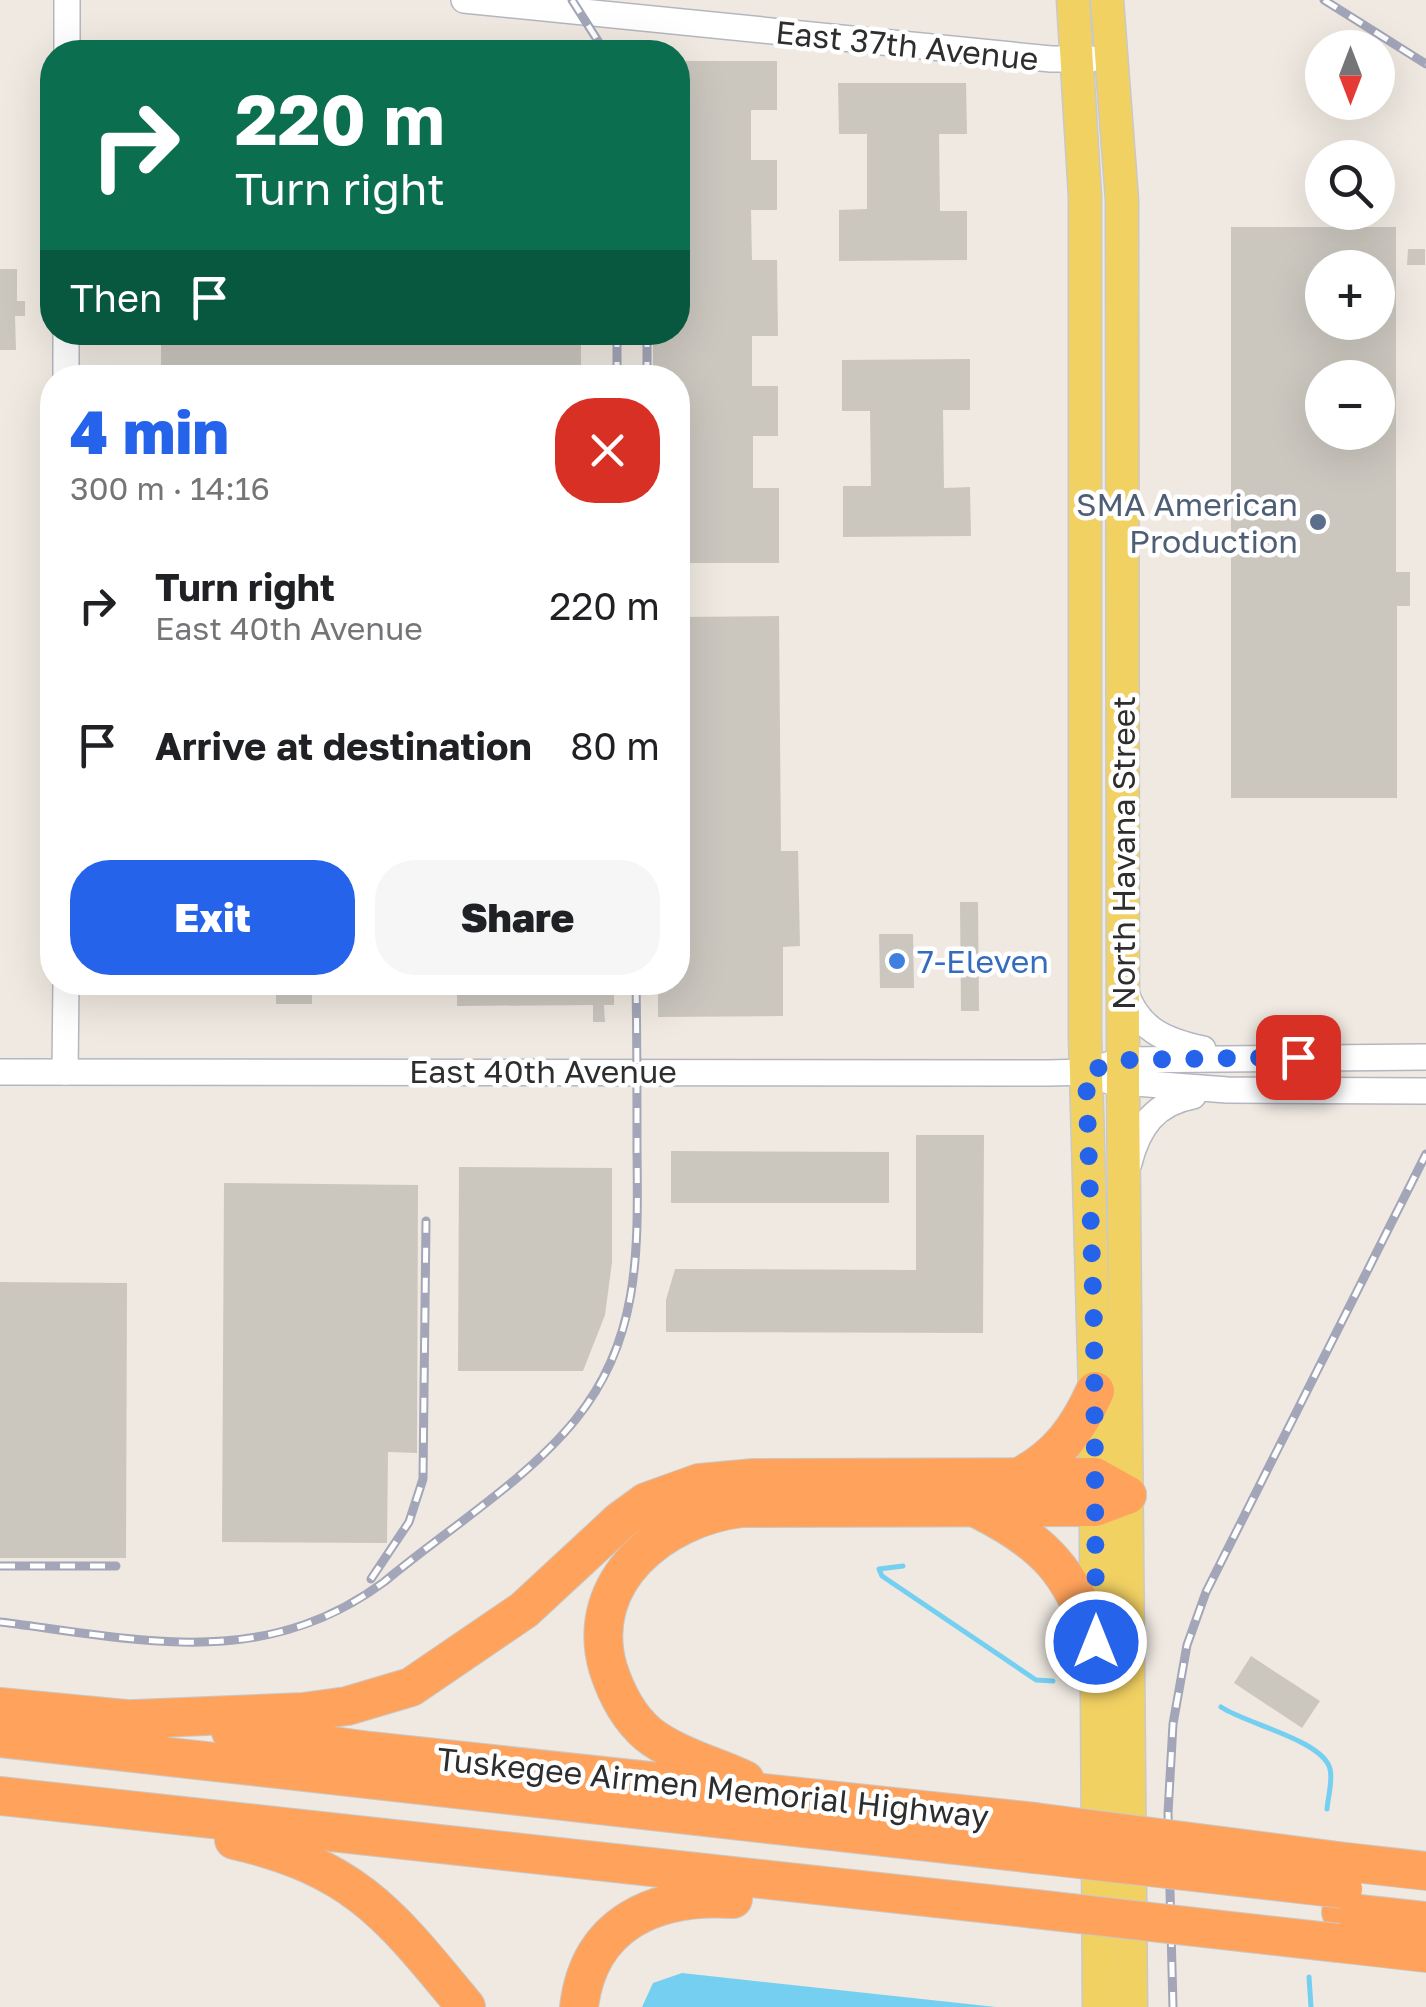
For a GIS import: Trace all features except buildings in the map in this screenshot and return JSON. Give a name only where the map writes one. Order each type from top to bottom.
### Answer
[{"type":"highway","points":[[1021,1476],[1053,1455],[1069,1438],[1094,1391]]},
{"type":"highway","points":[[134,1719],[303,1712],[347,1706],[411,1687],[524,1610],[620,1521],[646,1502],[688,1486],[754,1478],[1021,1476],[1106,1493]]},
{"type":"highway","points":[[773,1792],[660,1742],[648,1734],[620,1699],[606,1661],[604,1622],[617,1584],[641,1552],[674,1528],[724,1510],[976,1508],[1106,1493]]},
{"type":"highway","points":[[976,1508],[1019,1531],[1054,1559],[1072,1584],[1096,1642]]},
{"type":"highway","name":"Tuskegee Airmen Memorial Highway","points":[[0,1707],[134,1719],[370,1751],[773,1792],[1035,1865],[1342,1901],[1426,1871]]},
{"type":"highway","points":[[0,1738],[1035,1865]]},
{"type":"highway","points":[[0,1762],[1035,1865]]},
{"type":"highway","points":[[0,1797],[196,1831],[292,1856],[324,1870],[382,1909],[466,2007]]},
{"type":"highway","name":"Tuskegee Airmen Memorial Highway","points":[[0,1797],[1035,1865],[1342,1901],[1426,1953]]},
{"type":"highway","points":[[579,2007],[596,1955],[615,1932],[643,1911],[680,1899],[1035,1865]]},
{"type":"highway","points":[[1342,1901],[1426,1898]]},
{"type":"highway","points":[[1342,1901],[1426,1921]]},
{"type":"main road","name":"North Havana Street","points":[[1072,0],[1086,268],[1086,1072],[1094,1391],[1106,1493],[1131,2007]]},
{"type":"main road","name":"North Havana Street","points":[[1099,2007],[1096,1642],[1124,1187],[1122,200],[1107,0]]},
{"type":"street","points":[[66,40],[67,0]]},
{"type":"street","name":"East 37th Avenue","points":[[464,0],[1077,60],[1111,58]]},
{"type":"street","points":[[1123,983],[1134,1012],[1147,1028],[1184,1046],[1242,1058]]},
{"type":"street","points":[[66,995],[66,1072]]},
{"type":"street","name":"East 40th Avenue","points":[[0,1072],[1123,1072],[1242,1058],[1426,1057]]},
{"type":"street","name":"East 40th Avenue","points":[[1123,1072],[1227,1090],[1426,1091]]},
{"type":"street","points":[[1124,1187],[1136,1140],[1158,1110],[1179,1098],[1227,1090]]},
{"type":"water","points":[[682,1973],[996,2007],[642,2007],[653,1983]]},
{"type":"waterway","points":[[903,1566],[879,1569],[882,1576],[1036,1680],[1053,1681]]},
{"type":"waterway","points":[[1221,1707],[1314,1749],[1331,1773],[1327,1809]]},
{"type":"waterway","points":[[1309,1977],[1311,2007]]},
{"type":"railway","points":[[572,0],[597,40]]},
{"type":"railway","points":[[1324,0],[1426,64]]},
{"type":"railway","points":[[617,345],[617,365]]},
{"type":"railway","points":[[647,345],[647,365]]},
{"type":"railway","points":[[0,1622],[151,1641],[246,1639],[292,1629],[338,1610],[384,1582],[510,1484],[556,1442],[597,1388],[613,1357],[631,1291],[637,1223],[636,995]]},
{"type":"railway","points":[[1173,2007],[1168,1813],[1173,1724],[1187,1645],[1206,1592],[1426,1154]]},
{"type":"railway","points":[[371,1579],[409,1522],[423,1479],[426,1221]]},
{"type":"railway","points":[[0,1566],[116,1566]]},
{"type":"place","name":"SMA American Production","points":[[1318,522]]},
{"type":"place","name":"7-Eleven","points":[[897,961]]},
{"type":"route","points":[[1096,1642],[1094,1325],[1086,1072],[1123,1060],[1298,1057]]}]
